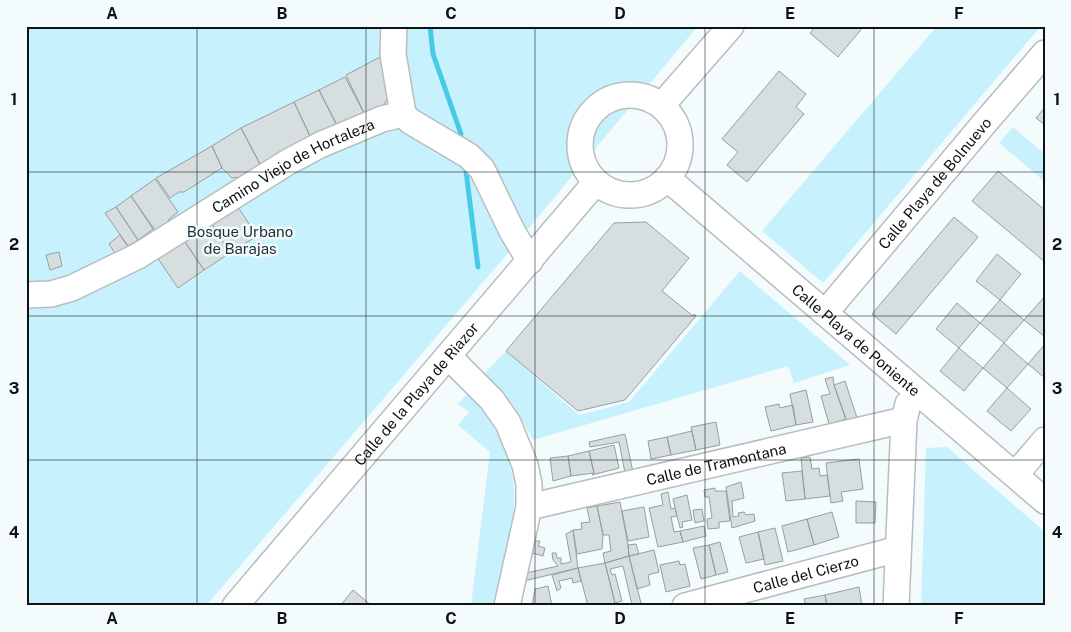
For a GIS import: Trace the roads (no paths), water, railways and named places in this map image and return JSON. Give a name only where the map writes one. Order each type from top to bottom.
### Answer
[{"type":"street","points":[[394,26],[393,54],[403,114],[410,121],[469,156],[482,169],[512,231],[530,261]]},
{"type":"street","points":[[662,106],[731,26]]},
{"type":"street","name":"Calle Playa de Bolnuevo","points":[[825,313],[1045,53]]},
{"type":"street","points":[[630,94],[647,97],[662,106],[674,121],[680,141],[678,161],[667,178],[657,187],[646,193],[632,195],[619,194],[607,190],[596,182],[585,169],[580,152],[580,135],[586,119],[598,106],[612,97],[630,94]]},
{"type":"street","name":"Camino Viejo de Hortaleza","points":[[26,295],[51,294],[72,288],[129,260],[320,144],[382,118],[403,114]]},
{"type":"street","name":"Calle Playa de Poniente","points":[[667,178],[1045,500]]},
{"type":"street","name":"Calle de la Playa de Riazor","points":[[235,606],[596,182]]},
{"type":"street","points":[[448,356],[492,400],[508,423],[525,465],[529,484],[529,507],[507,606]]},
{"type":"street","points":[[896,606],[904,420],[910,399],[916,390]]},
{"type":"street","name":"Calle de Tramontana","points":[[529,507],[904,420]]},
{"type":"street","points":[[1015,475],[1045,440]]},
{"type":"street","name":"Calle del Cierzo","points":[[685,606],[898,549]]},
{"type":"waterway","points":[[430,26],[433,54],[461,134]]},
{"type":"waterway","points":[[466,171],[478,267]]},
{"type":"park label","name":"Bosque Urbano de Barajas","points":[[240,240]]}]
